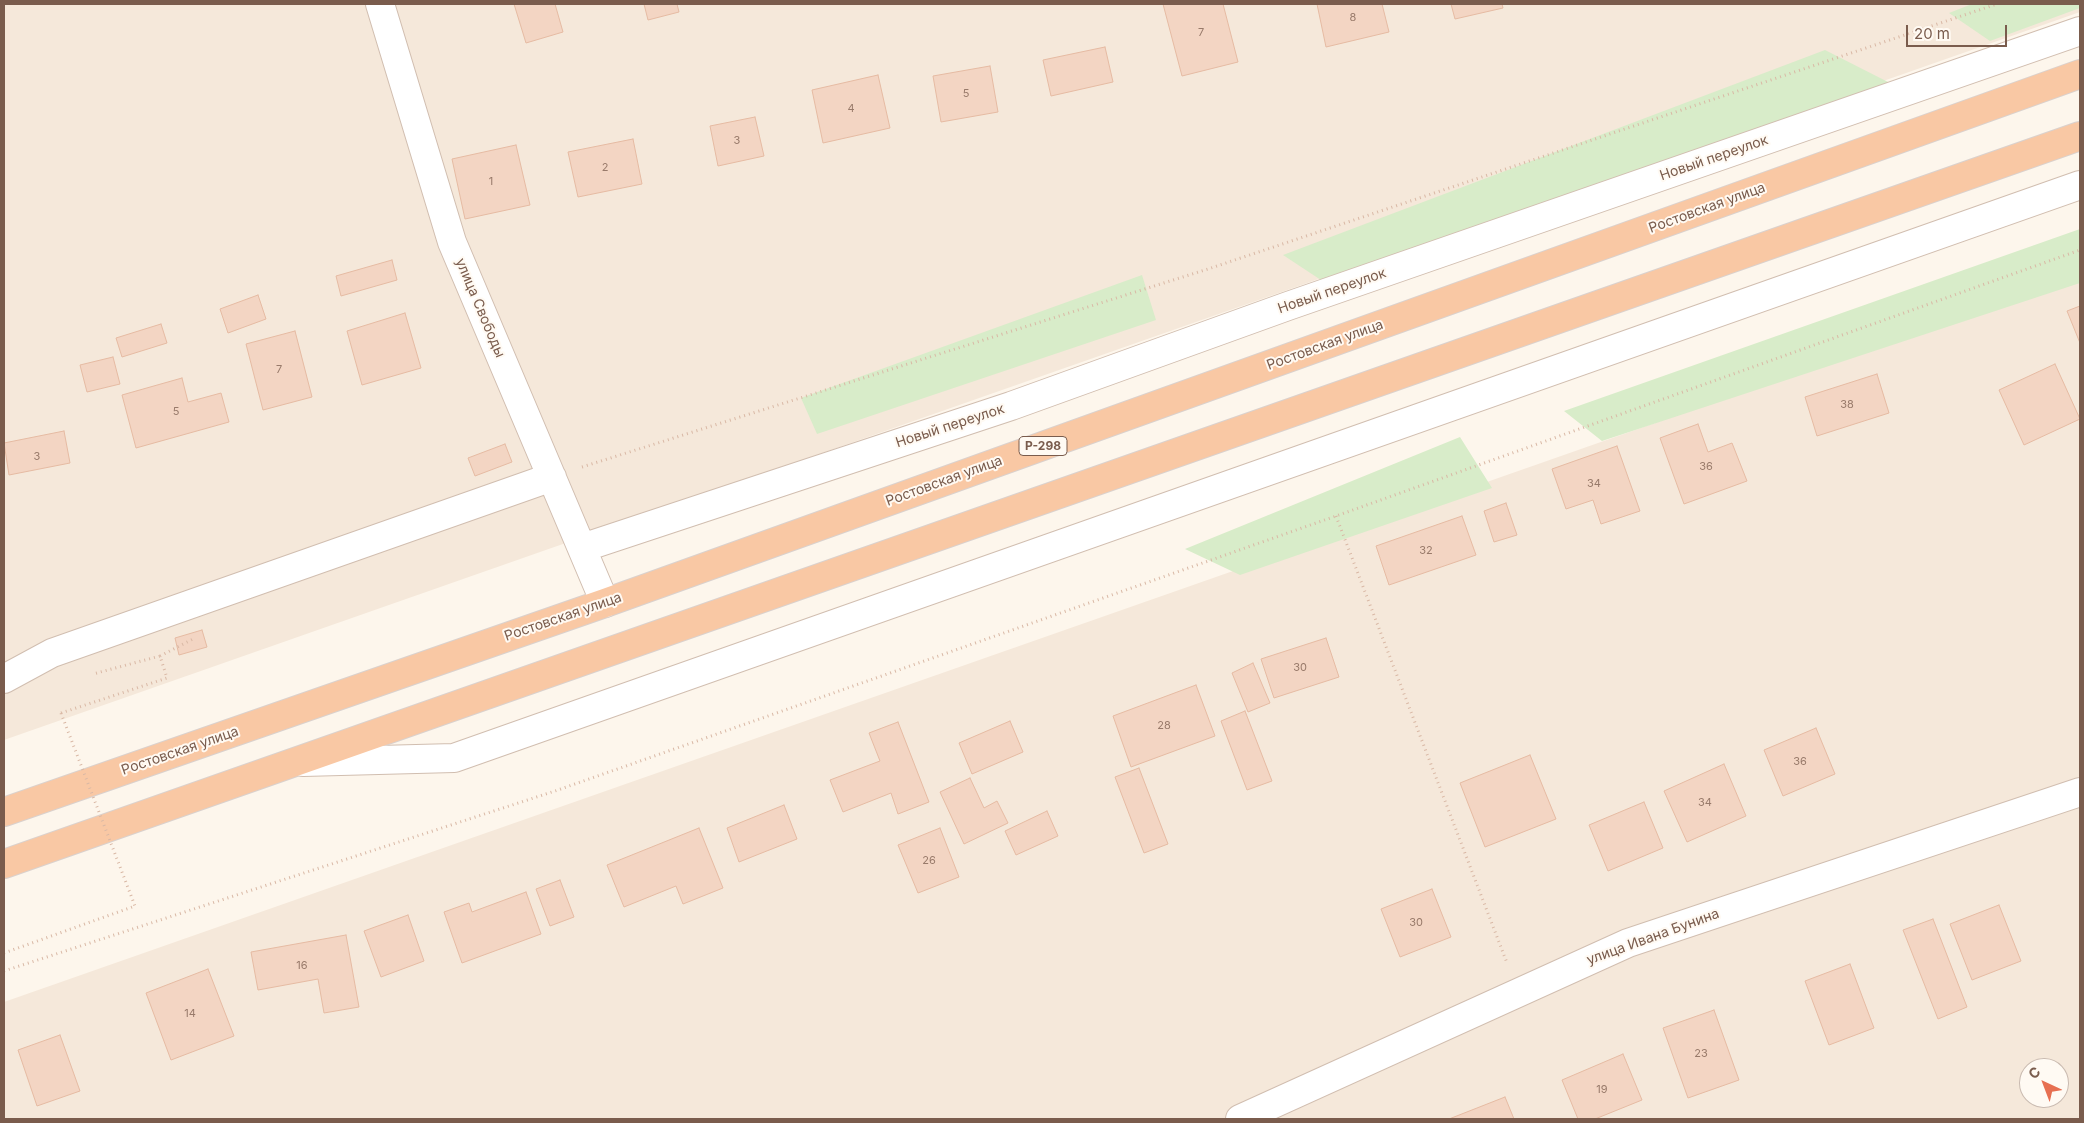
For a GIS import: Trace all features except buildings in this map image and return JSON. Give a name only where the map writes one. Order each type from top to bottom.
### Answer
[{"type":"highway","name":"Ростовская улица","points":[[4,812],[605,603],[2080,74]]},
{"type":"highway","points":[[4,864],[2080,136]]},
{"type":"street","name":"улица Свободы","points":[[380,4],[452,242],[605,603]]},
{"type":"street","name":"Новый переулок","points":[[582,548],[1011,406],[1288,306],[2080,31]]},
{"type":"street","points":[[297,762],[454,758],[2080,185]]},
{"type":"street","points":[[4,679],[52,653],[552,477]]},
{"type":"street","name":"улица Ивана Бунина","points":[[1240,1119],[1628,943],[2080,792]]},
{"type":"path","points":[[552,477],[1208,269],[1997,4]]},
{"type":"path","points":[[4,971],[555,791],[1336,516],[2080,250]]},
{"type":"path","points":[[1336,516],[1518,992]]},
{"type":"path","points":[[4,953],[135,906],[61,713],[167,678],[160,656],[86,676]]},
{"type":"shaded area","points":[[4,4],[2080,4],[2080,12],[4,740]]},
{"type":"shaded area","points":[[2080,274],[2080,1119],[4,1119],[4,1002]]},
{"type":"green space","points":[[1972,4],[2080,4],[2080,8],[1990,41],[1949,13]]},
{"type":"green space","points":[[1825,50],[1892,84],[1324,282],[1283,255]]},
{"type":"green space","points":[[2080,229],[2080,283],[1602,441],[1564,411]]},
{"type":"green space","points":[[1142,275],[1156,320],[817,434],[801,398]]},
{"type":"green space","points":[[1460,437],[1492,488],[1240,575],[1185,549]]}]
